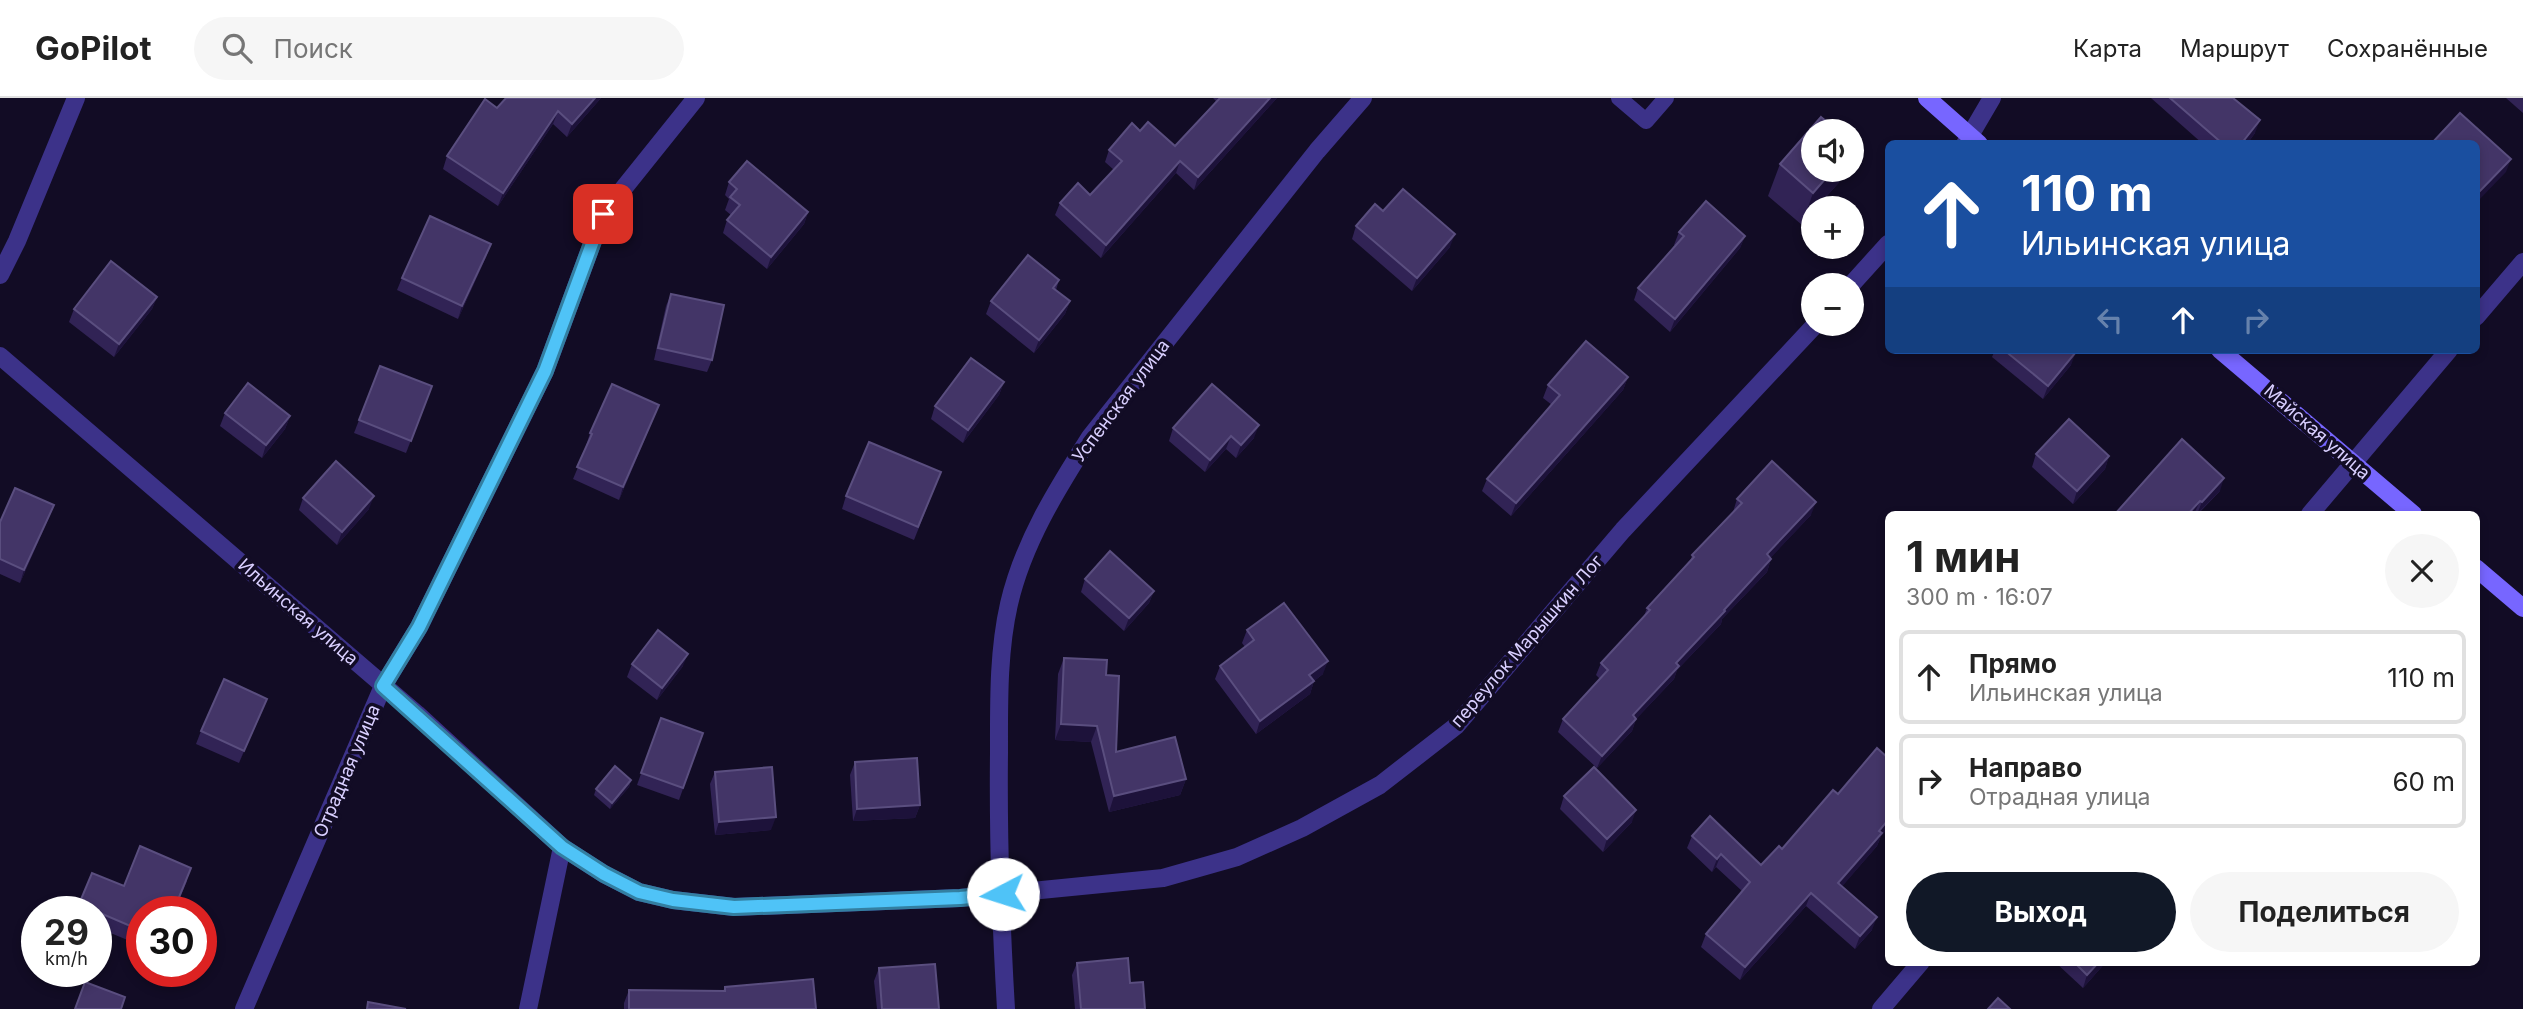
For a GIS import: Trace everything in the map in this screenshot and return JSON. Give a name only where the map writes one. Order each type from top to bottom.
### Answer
[{"type":"street","points":[[0,275],[17,241],[76,98]]},
{"type":"street","name":"Отрадная улица","points":[[244,1009],[383,686],[419,627],[545,371],[603,214],[696,98]]},
{"type":"street","name":"Успенская улица","points":[[1006,1009],[998,828],[999,683],[1009,605],[1030,541],[1090,437],[1317,151],[1363,98]]},
{"type":"street","points":[[1927,98],[1970,140]]},
{"type":"street","points":[[1971,140],[1992,98]]},
{"type":"street","points":[[1862,273],[1885,247]]},
{"type":"street","points":[[2480,312],[2523,262]]},
{"type":"street","name":"переулок Марышкин Лог","points":[[562,847],[604,874],[639,892],[673,900],[734,907],[1003,894],[1163,878],[1237,857],[1302,828],[1380,785],[1456,726],[1623,530],[1805,336]]},
{"type":"street","name":"Майская улица","points":[[2225,354],[2409,511]]},
{"type":"street","points":[[2312,511],[2446,354]]},
{"type":"street","name":"Ильинская улица","points":[[0,356],[383,686],[562,847]]},
{"type":"street","points":[[2480,571],[2523,608]]},
{"type":"street","points":[[528,1009],[562,847]]},
{"type":"street","points":[[1881,1009],[1919,966]]},
{"type":"lane","points":[[1619,98],[1646,121],[1666,98]]},
{"type":"building","points":[[506,98],[595,98],[572,124],[558,111],[503,193],[447,156],[485,99],[497,108]]},
{"type":"building","points":[[1220,98],[1270,98],[1198,177],[1180,161],[1106,245],[1060,203],[1078,183],[1090,195],[1122,161],[1109,150],[1132,123],[1140,131],[1148,122],[1175,146]]},
{"type":"building","points":[[2170,98],[2233,98],[2260,120],[2244,140],[2218,140]]},
{"type":"building","points":[[2460,113],[2511,159],[2480,191],[2480,140],[2435,140]]},
{"type":"building","points":[[1801,140],[1801,182],[1823,182],[1813,193],[1780,164]]},
{"type":"building","points":[[747,161],[808,212],[771,257],[727,220],[740,205],[730,197],[737,189],[729,182]]},
{"type":"building","points":[[1403,189],[1455,234],[1417,278],[1356,226],[1375,204],[1383,211]]},
{"type":"building","points":[[1706,201],[1745,236],[1675,319],[1638,288],[1684,236],[1679,232]]},
{"type":"building","points":[[430,216],[491,244],[462,306],[402,278]]},
{"type":"building","points":[[1028,255],[1059,280],[1053,288],[1070,301],[1039,340],[991,301]]},
{"type":"building","points":[[111,261],[157,297],[119,344],[74,309]]},
{"type":"building","points":[[671,294],[724,305],[712,360],[658,348]]},
{"type":"building","points":[[1586,341],[1628,377],[1516,503],[1487,479],[1560,395],[1548,385]]},
{"type":"building","points":[[2009,354],[2074,354],[2048,386]]},
{"type":"building","points":[[971,358],[1004,382],[968,430],[935,406]]},
{"type":"building","points":[[380,366],[432,386],[411,441],[359,420]]},
{"type":"building","points":[[248,383],[290,416],[266,445],[225,413]]},
{"type":"building","points":[[612,384],[659,405],[623,487],[577,467]]},
{"type":"building","points":[[1212,384],[1259,425],[1241,445],[1231,436],[1210,460],[1173,428]]},
{"type":"building","points":[[2069,419],[2109,456],[2077,491],[2036,454]]},
{"type":"building","points":[[2182,439],[2224,478],[2191,511],[2118,511]]},
{"type":"building","points":[[869,442],[941,472],[918,527],[846,496]]},
{"type":"building","points":[[336,461],[374,496],[342,532],[303,498]]},
{"type":"building","points":[[1772,461],[1816,502],[1767,554],[1771,559],[1676,663],[1679,666],[1633,715],[1636,719],[1602,756],[1563,719],[1608,670],[1601,663],[1650,610],[1647,608],[1694,557],[1692,555],[1742,503],[1737,499]]},
{"type":"building","points":[[15,488],[54,505],[24,570],[0,559],[0,522]]},
{"type":"building","points":[[1110,551],[1154,591],[1129,618],[1085,579]]},
{"type":"building","points":[[1284,603],[1328,661],[1309,675],[1314,681],[1260,721],[1220,666],[1254,640],[1247,630]]},
{"type":"building","points":[[658,630],[688,654],[662,688],[632,664]]},
{"type":"building","points":[[1064,658],[1107,660],[1106,675],[1119,676],[1116,752],[1175,737],[1186,779],[1114,796],[1097,726],[1061,724]]},
{"type":"building","points":[[224,679],[267,699],[244,751],[201,731]]},
{"type":"building","points":[[661,718],[703,733],[683,788],[641,773]]},
{"type":"building","points":[[1877,748],[1885,755],[1885,824],[1879,831],[1882,833],[1838,883],[1877,917],[1860,936],[1811,893],[1745,967],[1706,934],[1750,882],[1721,854],[1717,859],[1692,836],[1710,816],[1761,865],[1779,846],[1782,849],[1833,790],[1838,794]]},
{"type":"building","points":[[917,758],[920,805],[857,809],[855,762]]},
{"type":"building","points":[[615,766],[631,780],[612,803],[596,789]]},
{"type":"building","points":[[772,767],[776,817],[719,822],[715,772]]},
{"type":"building","points":[[1594,767],[1636,810],[1607,839],[1564,796]]},
{"type":"building","points":[[140,846],[191,868],[180,896],[126,896],[126,924],[112,918],[112,896],[82,896],[92,873],[124,886]]},
{"type":"building","points":[[1128,958],[1130,983],[1143,982],[1145,1009],[1081,1009],[1077,963]]},
{"type":"building","points":[[935,964],[939,1009],[882,1009],[879,968]]},
{"type":"building","points":[[2078,966],[2095,966],[2087,975]]},
{"type":"building","points":[[813,979],[816,1009],[629,1009],[629,990],[725,991],[725,987]]},
{"type":"building","points":[[83,987],[98,987],[125,997],[121,1009],[75,1009]]},
{"type":"building","points":[[1998,998],[2010,1009],[1988,1009]]},
{"type":"building","points":[[368,1002],[406,1009],[367,1009]]},
{"type":"route","points":[[603,214],[545,371],[419,627],[383,686],[562,847],[604,874],[639,892],[673,900],[734,907],[1003,894]]}]
